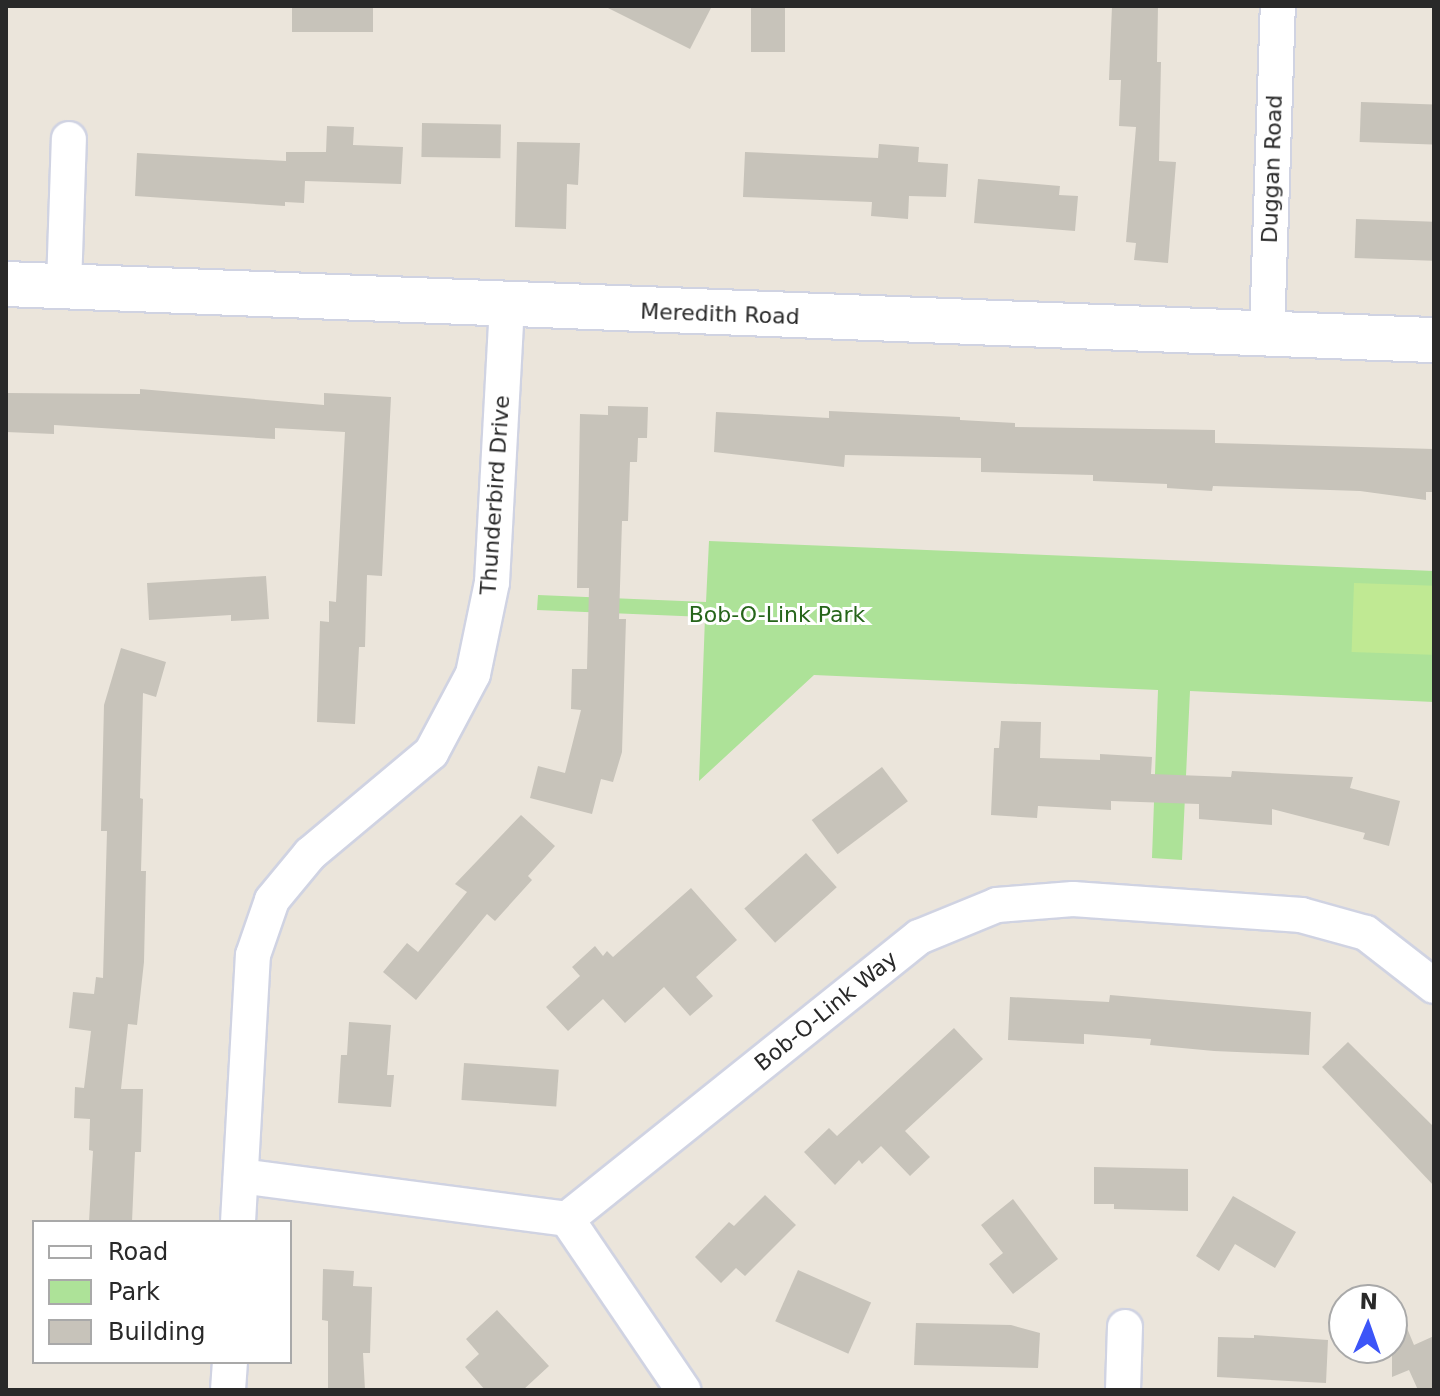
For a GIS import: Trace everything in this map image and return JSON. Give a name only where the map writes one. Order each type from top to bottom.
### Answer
[{"type":"street","name":"Duggan Road","points":[[1267,333],[1278,6]]},
{"type":"street","points":[[64,286],[69,139]]},
{"type":"street","name":"Meredith Road","points":[[6,284],[1434,340]]},
{"type":"street","name":"Thunderbird Drive","points":[[238,1220],[253,955],[272,900],[310,854],[431,753],[473,674],[492,582],[507,306]]},
{"type":"street","name":"Bob-O-Link Way","points":[[567,1219],[919,937],[997,905],[1073,899],[1301,915],[1366,933],[1434,986]]},
{"type":"street","points":[[241,1176],[567,1219],[683,1390]]},
{"type":"street","points":[[1123,1390],[1125,1327]]},
{"type":"street","points":[[228,1390],[230,1364]]},
{"type":"green space","name":"Bob-O-Link Park","points":[[709,541],[1434,571],[1434,702],[1190,691],[1182,860],[1152,858],[1158,690],[814,675],[699,781],[705,617],[537,610],[538,595],[706,602]]},
{"type":"green space","points":[[1354,583],[1434,586],[1432,655],[1352,652]]},
{"type":"building","points":[[292,6],[373,6],[373,32],[292,32]]},
{"type":"building","points":[[604,6],[712,6],[690,49]]},
{"type":"building","points":[[751,6],[785,6],[785,52],[751,52]]},
{"type":"building","points":[[1112,6],[1158,6],[1157,62],[1161,62],[1159,161],[1176,162],[1168,263],[1134,260],[1136,243],[1126,242],[1136,127],[1119,126],[1121,80],[1109,80]]},
{"type":"building","points":[[1361,102],[1434,105],[1433,145],[1360,142]]},
{"type":"building","points":[[422,123],[501,124],[500,158],[421,157]]},
{"type":"building","points":[[327,126],[354,127],[353,145],[403,147],[401,184],[305,181],[304,203],[285,202],[285,206],[135,196],[137,153],[286,161],[286,152],[326,152]]},
{"type":"building","points":[[517,142],[580,143],[578,185],[567,184],[566,229],[515,227]]},
{"type":"building","points":[[879,144],[919,147],[918,162],[948,164],[946,197],[909,196],[908,219],[871,216],[872,202],[743,197],[745,152],[878,158]]},
{"type":"building","points":[[978,179],[1060,186],[1059,195],[1078,196],[1075,231],[974,223]]},
{"type":"building","points":[[1356,219],[1434,222],[1433,261],[1355,258]]},
{"type":"building","points":[[140,389],[324,405],[324,393],[391,397],[382,576],[367,575],[365,647],[359,647],[355,724],[317,722],[320,621],[329,622],[329,601],[336,602],[345,432],[275,428],[275,439],[54,425],[54,434],[6,432],[6,393],[140,394]]},
{"type":"building","points":[[608,406],[648,407],[647,438],[638,438],[637,462],[630,462],[628,521],[622,521],[619,619],[626,619],[622,752],[613,782],[601,779],[592,814],[530,798],[538,766],[565,773],[581,710],[571,709],[572,669],[587,669],[589,588],[577,588],[580,414],[608,415]]},
{"type":"building","points":[[829,411],[960,417],[960,420],[1015,423],[1015,427],[1215,430],[1215,443],[1434,449],[1434,492],[1426,492],[1426,500],[1360,491],[1213,486],[1212,491],[1167,488],[1167,484],[1093,481],[1093,475],[981,472],[981,458],[845,455],[844,467],[714,452],[716,412],[829,418]]},
{"type":"building","points":[[266,576],[269,619],[231,621],[231,615],[149,620],[147,583]]},
{"type":"building","points":[[121,648],[166,662],[156,697],[143,693],[140,798],[143,799],[141,871],[146,871],[144,962],[137,1025],[128,1024],[121,1089],[143,1089],[141,1152],[135,1152],[132,1220],[89,1220],[93,1151],[89,1150],[90,1119],[74,1118],[75,1087],[84,1088],[91,1031],[69,1028],[73,992],[94,994],[96,977],[103,978],[107,831],[101,831],[104,705]]},
{"type":"building","points":[[1001,721],[1041,722],[1040,758],[1100,760],[1100,754],[1152,757],[1151,774],[1231,777],[1232,771],[1353,777],[1350,788],[1400,801],[1389,846],[1363,839],[1365,833],[1272,809],[1272,825],[1199,819],[1199,804],[1111,801],[1111,810],[1038,806],[1037,818],[991,815],[994,748],[999,748]]},
{"type":"building","points":[[882,767],[908,801],[838,854],[812,820]]},
{"type":"building","points":[[521,815],[555,846],[528,876],[532,880],[495,921],[487,914],[416,1000],[383,972],[407,943],[418,952],[467,892],[455,884]]},
{"type":"building","points":[[806,853],[837,887],[775,943],[744,909]]},
{"type":"building","points":[[691,888],[737,940],[696,977],[713,996],[690,1016],[664,987],[625,1023],[603,999],[568,1031],[546,1007],[580,976],[572,967],[595,946],[603,956],[607,951],[613,957]]},
{"type":"building","points":[[1110,995],[1311,1012],[1309,1055],[1214,1051],[1150,1045],[1151,1039],[1084,1034],[1084,1044],[1008,1040],[1010,997],[1109,1002]]},
{"type":"building","points":[[349,1022],[391,1025],[387,1075],[394,1075],[391,1107],[338,1103],[341,1055],[347,1055]]},
{"type":"building","points":[[954,1028],[983,1059],[905,1131],[930,1157],[910,1176],[881,1146],[862,1164],[859,1160],[835,1185],[804,1152],[829,1128],[837,1136]]},
{"type":"building","points":[[1348,1042],[1434,1127],[1434,1186],[1322,1067]]},
{"type":"building","points":[[464,1063],[559,1070],[556,1107],[461,1100]]},
{"type":"building","points":[[1094,1167],[1188,1169],[1188,1211],[1114,1209],[1114,1204],[1094,1204]]},
{"type":"building","points":[[765,1195],[796,1225],[745,1276],[736,1268],[721,1283],[695,1257],[729,1222],[734,1226]]},
{"type":"building","points":[[1233,1196],[1296,1232],[1275,1268],[1235,1244],[1219,1271],[1196,1256]]},
{"type":"building","points":[[1013,1199],[1058,1259],[1013,1294],[989,1264],[1003,1253],[981,1225]]},
{"type":"building","points":[[323,1269],[354,1271],[353,1286],[372,1287],[370,1353],[363,1353],[365,1390],[328,1390],[328,1321],[322,1320]]},
{"type":"building","points":[[798,1270],[871,1303],[848,1354],[775,1321]]},
{"type":"building","points":[[497,1310],[549,1366],[523,1390],[485,1390],[465,1367],[479,1354],[466,1339]]},
{"type":"building","points":[[916,1323],[1011,1325],[1040,1333],[1038,1368],[914,1365]]},
{"type":"building","points":[[1408,1331],[1414,1345],[1434,1336],[1434,1390],[1418,1390],[1409,1370],[1392,1377],[1392,1364],[1408,1364]]},
{"type":"building","points":[[1254,1335],[1328,1340],[1326,1383],[1217,1377],[1218,1337],[1254,1338]]}]
